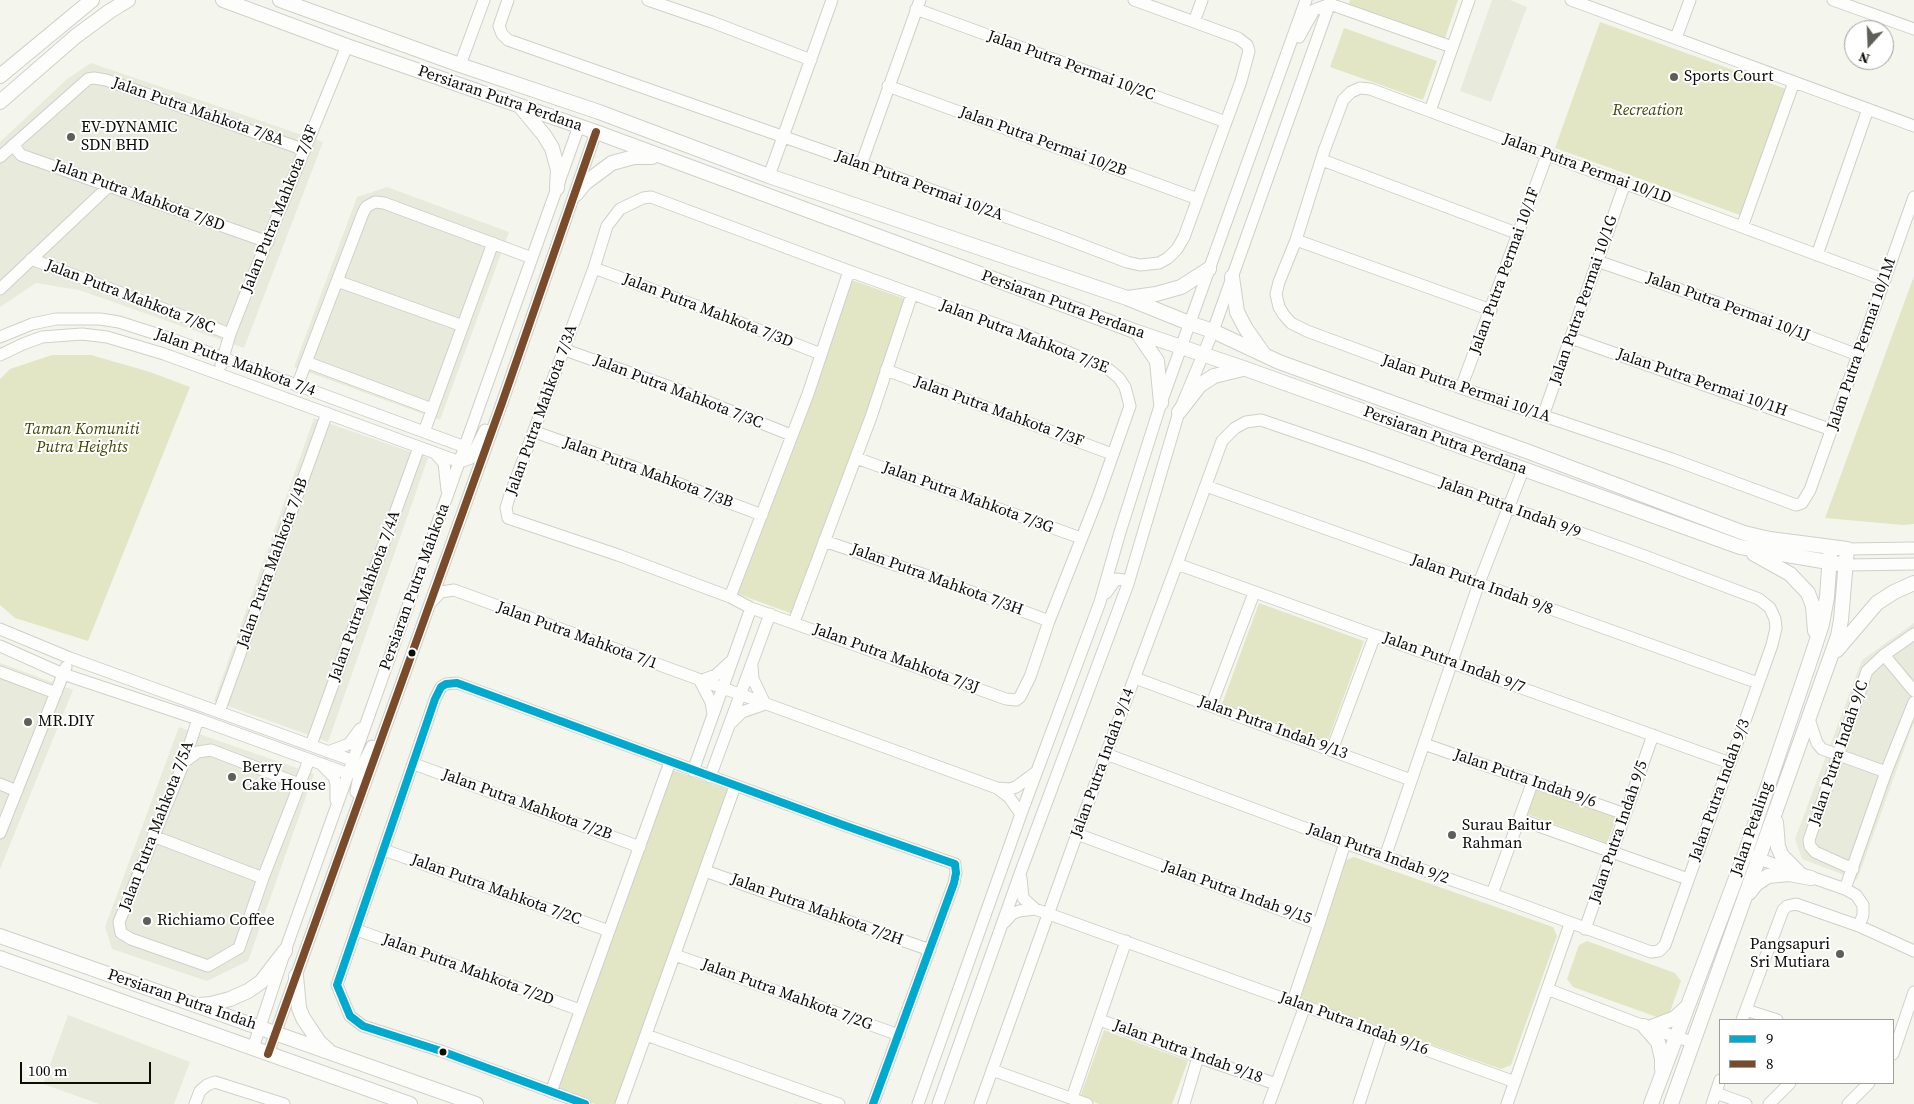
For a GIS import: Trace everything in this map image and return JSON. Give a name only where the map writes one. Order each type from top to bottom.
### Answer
[{"type":"main road","points":[[0,76],[92,0]]},
{"type":"main road","points":[[0,102],[76,36],[128,0]]},
{"type":"main road","name":"Persiaran Putra Perdana","points":[[223,0],[347,46],[519,106],[588,127],[660,157],[1137,332],[1246,369],[1740,547],[1846,565]]},
{"type":"main road","name":"Persiaran Putra Perdana","points":[[280,0],[640,127],[769,176],[1127,298],[1213,331],[1278,362],[1528,452],[1744,533],[1770,539],[1847,548]]},
{"type":"main road","points":[[541,92],[556,103],[574,110],[588,127],[608,122],[626,128],[640,127]]},
{"type":"main road","points":[[519,106],[544,135],[552,148],[558,170],[557,188]]},
{"type":"main road","points":[[576,194],[584,183],[612,163],[634,157],[660,157]]},
{"type":"main road","points":[[1127,298],[1175,289],[1209,269]]},
{"type":"main road","points":[[1232,277],[1236,306],[1246,329],[1264,354],[1278,362]]},
{"type":"main road","points":[[1137,332],[1157,361],[1160,403]]},
{"type":"main road","points":[[1179,412],[1200,385],[1214,376],[1246,369]]},
{"type":"main road","points":[[1740,547],[1790,574],[1808,593],[1813,606],[1813,652]]},
{"type":"main road","name":"Jalan Petaling","points":[[1651,1104],[1744,854],[1822,624],[1827,597],[1830,547]]},
{"type":"main road","name":"Jalan Petaling","points":[[1671,1104],[1830,658],[1841,620],[1847,548]]},
{"type":"main road","points":[[1830,658],[1877,603],[1894,592],[1914,583]]},
{"type":"main road","points":[[1776,813],[1778,847],[1782,856],[1798,872]]},
{"type":"main road","points":[[1746,896],[1756,884],[1768,876],[1789,874],[1812,878]]},
{"type":"main road","name":"Persiaran Putra Indah","points":[[0,936],[476,1104]]},
{"type":"main road","points":[[194,1005],[211,1004],[230,999],[248,991],[261,982],[285,951]]},
{"type":"main road","name":"Persiaran Putra Indah","points":[[0,958],[410,1104]]},
{"type":"main road","points":[[296,976],[299,1008],[303,1018],[318,1042],[332,1054]]},
{"type":"main road","points":[[1663,1074],[1658,1042],[1646,1027],[1675,1018],[1686,1008]]},
{"type":"street","points":[[460,65],[484,0]]},
{"type":"street","name":"Jalan Putra Permai 10/2A","points":[[508,0],[499,26],[502,34],[508,40],[784,137],[1127,262],[1140,265],[1159,263],[1168,258],[1177,249],[1198,199],[1248,58],[1247,44],[1238,38],[1194,22]]},
{"type":"street","points":[[648,0],[811,60]]},
{"type":"street","points":[[769,176],[832,0]]},
{"type":"street","points":[[1134,0],[1194,22],[1202,0]]},
{"type":"street","points":[[1341,0],[1348,11]]},
{"type":"street","points":[[1430,111],[1469,0]]},
{"type":"street","points":[[1570,0],[1600,5],[1676,38],[1914,126]]},
{"type":"street","points":[[1676,38],[1690,0]]},
{"type":"street","points":[[1833,0],[1914,29]]},
{"type":"street","points":[[1330,2],[1348,11],[1452,47]]},
{"type":"street","points":[[938,1104],[1021,871],[1128,584],[1179,412],[1213,331],[1330,2]]},
{"type":"street","points":[[1288,51],[1296,43],[1314,10],[1330,2]]},
{"type":"street","points":[[918,1104],[1036,772],[1100,602],[1160,403],[1288,51],[1302,4]]},
{"type":"street","points":[[861,165],[918,5]]},
{"type":"street","name":"Jalan Putra Permai 10/2C","points":[[918,5],[1226,122]]},
{"type":"street","points":[[1325,16],[1348,11]]},
{"type":"street","name":"Jalan Putra Mahkota 7/8F","points":[[218,373],[230,334],[347,46]]},
{"type":"street","name":"Jalan Putra Mahkota 7/8A","points":[[0,157],[88,79],[94,78],[106,80],[305,150]]},
{"type":"street","points":[[1742,227],[1794,82]]},
{"type":"street","name":"Jalan Putra Permai 10/2B","points":[[888,86],[1198,199]]},
{"type":"street","name":"Jalan Putra Permai 10/1D","points":[[1323,155],[1343,100],[1355,89],[1370,89],[1885,280]]},
{"type":"street","points":[[1817,255],[1868,109]]},
{"type":"street","name":"Persiaran Putra Mahkota","points":[[357,765],[367,722],[446,499],[465,456],[479,406],[557,188],[588,127]]},
{"type":"street","name":"Persiaran Putra Mahkota","points":[[268,1054],[576,194],[588,127]]},
{"type":"street","name":"Jalan Putra Mahkota 7/8D","points":[[13,145],[21,155],[268,242]]},
{"type":"street","points":[[1323,155],[1519,234]]},
{"type":"street","name":"Jalan Putra Permai 10/1A","points":[[1323,155],[1296,240],[1276,294],[1280,307],[1291,323],[1316,335],[1461,388],[1672,459],[1796,505],[1802,503],[1810,490]]},
{"type":"street","name":"Jalan Putra Permai 10/1F","points":[[1461,388],[1547,155]]},
{"type":"street","name":"Jalan Putra Permai 10/1G","points":[[1543,416],[1625,183]]},
{"type":"street","points":[[0,289],[108,186]]},
{"type":"street","name":"Jalan Putra Mahkota 7/3E","points":[[626,206],[643,198],[652,197],[849,272],[1021,333],[1108,368],[1116,373],[1124,387],[1130,406],[1098,497],[1049,621],[1030,677]]},
{"type":"street","name":"Jalan Putra Permai 10/1M","points":[[1810,490],[1914,197]]},
{"type":"street","points":[[297,386],[363,213],[366,207],[375,202],[384,203],[532,258]]},
{"type":"street","name":"Jalan Putra Mahkota 7/3A","points":[[626,206],[616,212],[607,226],[565,350],[506,508],[508,518],[618,555],[730,597],[751,608]]},
{"type":"street","points":[[1296,240],[1491,310]]},
{"type":"street","points":[[424,432],[493,243]]},
{"type":"street","name":"Jalan Putra Mahkota 7/8C","points":[[31,259],[230,334]]},
{"type":"street","name":"Jalan Putra Permai 10/1J","points":[[1597,261],[1724,305],[1858,355]]},
{"type":"street","name":"Jalan Putra Mahkota 7/3D","points":[[594,268],[821,354]]},
{"type":"street","points":[[730,597],[821,354],[849,272]]},
{"type":"street","points":[[337,281],[463,326]]},
{"type":"street","points":[[794,622],[856,458],[912,294]]},
{"type":"street","name":"Jalan Putra Mahkota 7/4","points":[[0,337],[32,324],[56,319],[100,319],[119,322],[169,338],[424,432],[438,438],[465,456]]},
{"type":"street","name":"Jalan Putra Mahkota 7/4","points":[[0,355],[42,337],[82,334],[107,337],[134,344],[218,373],[435,453],[465,456]]},
{"type":"street","name":"Jalan Putra Permai 10/1H","points":[[1571,338],[1832,430]]},
{"type":"street","name":"Jalan Putra Mahkota 7/3C","points":[[565,350],[676,389],[791,435]]},
{"type":"street","points":[[306,362],[432,408]]},
{"type":"street","name":"Jalan Putra Mahkota 7/3F","points":[[886,370],[1112,454]]},
{"type":"street","points":[[461,514],[463,494],[470,474],[465,456],[502,403]]},
{"type":"street","points":[[438,438],[453,437],[463,432],[479,406]]},
{"type":"street","name":"Jalan Putra Mahkota 7/4B","points":[[219,712],[328,413]]},
{"type":"street","name":"Jalan Putra Indah 9/9","points":[[1235,428],[1246,422],[1261,420],[1509,507],[1642,554],[1759,599],[1770,608],[1775,618]]},
{"type":"street","name":"Jalan Putra Indah 9/14","points":[[980,1104],[1106,754],[1222,441],[1235,428]]},
{"type":"street","name":"Jalan Putra Mahkota 7/3B","points":[[535,432],[762,515]]},
{"type":"street","name":"Jalan Putra Mahkota 7/4A","points":[[311,746],[419,447]]},
{"type":"street","points":[[435,453],[444,464],[446,499]]},
{"type":"street","name":"Jalan Putra Mahkota 7/3G","points":[[856,458],[1081,538]]},
{"type":"street","points":[[1385,857],[1479,584],[1523,470]]},
{"type":"street","name":"Jalan Putra Indah 9/8","points":[[1206,486],[1758,683]]},
{"type":"street","name":"Jalan Putra Mahkota 7/3H","points":[[824,541],[937,579],[1049,621]]},
{"type":"street","name":"Persiaran Putra Perdana","points":[[1847,548],[1914,548]]},
{"type":"street","name":"Jalan Putra Indah 9/7","points":[[1177,564],[1730,763]]},
{"type":"street","name":"Persiaran Putra Perdana","points":[[1846,565],[1914,564]]},
{"type":"street","points":[[443,566],[449,586],[454,590]]},
{"type":"street","points":[[1100,602],[1116,579],[1124,580],[1128,584]]},
{"type":"street","points":[[430,603],[442,592],[454,590]]},
{"type":"street","name":"Jalan Putra Mahkota 7/1","points":[[454,590],[740,696],[997,788],[1010,789],[1016,787],[1036,772]]},
{"type":"street","points":[[1212,706],[1254,593]]},
{"type":"street","points":[[702,774],[713,718],[751,608]]},
{"type":"street","name":"Jalan Putra Mahkota 7/3J","points":[[751,608],[1011,700],[1016,700],[1020,697],[1030,677]]},
{"type":"street","points":[[702,774],[731,723],[770,614]]},
{"type":"street","name":"Jalan Putra Indah 9/3","points":[[1651,952],[1659,951],[1665,945],[1776,636],[1775,618]]},
{"type":"street","points":[[0,629],[70,658],[328,752],[357,765]]},
{"type":"street","name":"Jalan Putra Indah 9/C","points":[[1852,868],[1815,852],[1810,846],[1809,840],[1867,671],[1914,634]]},
{"type":"street","points":[[1332,750],[1375,635]]},
{"type":"street","points":[[0,646],[63,674],[202,721],[349,774]]},
{"type":"street","points":[[1884,656],[1914,691]]},
{"type":"street","points":[[713,718],[713,706],[700,681],[716,675],[734,657]]},
{"type":"street","points":[[0,833],[70,658]]},
{"type":"street","points":[[731,723],[742,712],[765,704],[753,679],[753,660]]},
{"type":"street","points":[[0,672],[56,693]]},
{"type":"street","name":"Jalan Putra Indah 9/13","points":[[1135,678],[1411,780]]},
{"type":"street","points":[[585,1104],[441,1051],[362,1026],[350,1016],[337,985],[435,699],[441,687],[446,684],[456,683],[735,786],[956,864],[954,883],[873,1104]]},
{"type":"street","points":[[1845,889],[1886,772],[1914,702]]},
{"type":"street","points":[[1809,718],[1817,743],[1822,749],[1886,772]]},
{"type":"street","points":[[202,721],[200,740],[201,743],[211,750],[299,784]]},
{"type":"street","name":"Jalan Putra Mahkota 7/5A","points":[[202,721],[119,922],[121,933],[131,939],[208,966],[239,948],[263,878],[299,784],[314,761]]},
{"type":"street","points":[[328,752],[349,744],[367,722]]},
{"type":"street","points":[[253,1048],[285,951],[349,774],[380,730],[386,727]]},
{"type":"street","name":"Jalan Putra Indah 9/5","points":[[1585,929],[1653,735]]},
{"type":"street","name":"Jalan Putra Indah 9/6","points":[[1424,744],[1626,814]]},
{"type":"street","points":[[184,762],[198,752],[211,750]]},
{"type":"street","name":"Jalan Putra Indah 9/2","points":[[1106,754],[1345,843],[1651,952]]},
{"type":"street","points":[[314,761],[334,777],[336,784],[336,810]]},
{"type":"street","points":[[551,1092],[670,762]]},
{"type":"street","name":"Jalan Putra Mahkota 7/2B","points":[[414,764],[640,847]]},
{"type":"street","points":[[351,823],[357,765]]},
{"type":"street","points":[[1492,894],[1533,781]]},
{"type":"street","points":[[0,784],[17,791]]},
{"type":"street","points":[[621,1104],[735,786]]},
{"type":"street","name":"Jalan Putra Mahkota 7/1","points":[[997,788],[1009,797],[1021,814]]},
{"type":"street","points":[[1520,819],[1688,879]]},
{"type":"street","name":"Jalan Putra Indah 9/15","points":[[1077,834],[1319,924],[1345,843]]},
{"type":"street","points":[[153,836],[263,878]]},
{"type":"street","name":"Jalan Putra Mahkota 7/2C","points":[[384,850],[609,931]]},
{"type":"street","points":[[1744,854],[1845,889],[1856,895],[1863,905],[1863,915],[1859,926]]},
{"type":"street","name":"Jalan Putra Mahkota 7/2H","points":[[705,871],[930,950]]},
{"type":"street","points":[[1021,871],[1023,898],[1034,909]]},
{"type":"street","points":[[1770,1019],[1744,1015],[1783,910],[1787,906],[1796,904],[1859,926],[1914,951]]},
{"type":"street","points":[[1001,930],[1006,920],[1012,914],[1034,909]]},
{"type":"street","name":"Jalan Putra Indah 9/16","points":[[1034,909],[1516,1082]]},
{"type":"street","points":[[1293,1001],[1319,924]]},
{"type":"street","points":[[1507,1104],[1570,924]]},
{"type":"street","name":"Jalan Putra Mahkota 7/2D","points":[[357,930],[580,1010]]},
{"type":"street","points":[[1072,1098],[1126,941]]},
{"type":"street","name":"Jalan Putra Mahkota 7/2G","points":[[675,955],[899,1035]]},
{"type":"street","points":[[1548,989],[1646,1027],[1692,1042]]},
{"type":"street","points":[[1894,1051],[1914,992]]},
{"type":"street","points":[[952,1009],[962,1010],[977,995]]},
{"type":"street","points":[[1269,1104],[1305,1006]]},
{"type":"street","name":"Jalan Putra Indah 9/18","points":[[1100,1020],[1276,1084]]},
{"type":"street","points":[[1359,1104],[1382,1034]]},
{"type":"street","points":[[646,1035],[839,1104]]},
{"type":"street","points":[[1184,1104],[1198,1057]]},
{"type":"street","points":[[992,1070],[1087,1104]]},
{"type":"street","points":[[195,1104],[200,1091],[207,1085],[215,1082],[284,1104]]},
{"type":"street","points":[[1712,1104],[1719,1083]]},
{"type":"street","points":[[1769,1104],[1789,1084]]},
{"type":"street","points":[[1848,1104],[1868,1084]]},
{"type":"street","points":[[1716,1092],[1746,1104]]},
{"type":"shaded area","points":[[1492,0],[1510,0],[1527,7],[1491,102],[1460,91]]},
{"type":"shaded area","points":[[91,63],[323,142],[244,348],[79,290],[36,283],[0,307],[0,142],[67,79]]},
{"type":"shaded area","points":[[387,187],[509,232],[440,420],[294,367],[357,197]]},
{"type":"shaded area","points":[[314,418],[428,458],[328,742],[214,701]]},
{"type":"shaded area","points":[[1914,623],[1914,722],[1857,880],[1802,859],[1795,839],[1862,660]]},
{"type":"shaded area","points":[[0,663],[73,690],[0,869]]},
{"type":"shaded area","points":[[179,727],[314,774],[248,961],[207,981],[112,949],[105,927]]},
{"type":"shaded area","points":[[68,1015],[190,1062],[174,1104],[99,1104],[43,1084]]},
{"type":"green space","points":[[1350,0],[1458,0],[1444,41],[1348,7]]},
{"type":"green space","name":"Recreation","points":[[1600,22],[1786,89],[1740,215],[1555,148]]},
{"type":"green space","points":[[1344,28],[1437,61],[1423,100],[1330,67]]},
{"type":"green space","points":[[1914,276],[1914,524],[1903,525],[1825,518]]},
{"type":"green space","points":[[849,279],[908,300],[793,614],[735,593]]},
{"type":"green space","name":"Taman Komuniti Putra Heights","points":[[52,355],[91,355],[150,372],[190,387],[88,641],[15,618],[0,605],[0,379],[10,369]]},
{"type":"green space","points":[[1259,603],[1364,641],[1327,743],[1222,704]]},
{"type":"green space","points":[[670,769],[729,790],[619,1104],[595,1104],[555,1089]]},
{"type":"green space","points":[[1537,787],[1617,816],[1607,843],[1527,814]]},
{"type":"green space","points":[[1354,857],[1553,927],[1557,936],[1511,1065],[1501,1069],[1296,997],[1346,860]]},
{"type":"green space","points":[[1587,941],[1675,973],[1681,981],[1670,1012],[1657,1017],[1573,987],[1567,979],[1579,945]]},
{"type":"green space","points":[[1104,1030],[1188,1061],[1172,1104],[1099,1104],[1080,1097]]},
{"type":"transit line","name":"8","points":[[268,1054],[502,403],[596,132]]},
{"type":"transit line","name":"9","points":[[585,1104],[441,1051],[363,1026],[350,1016],[337,985],[435,699],[441,687],[446,684],[457,683],[846,826],[955,864],[954,883],[873,1104]]},
{"type":"place","name":"Sports Court","points":[[1674,77]]},
{"type":"place","name":"EV-DYNAMIC SDN BHD","points":[[71,137]]},
{"type":"place","name":"MR.DIY","points":[[28,722]]},
{"type":"place","name":"Berry Cake House","points":[[232,777]]},
{"type":"place","name":"Surau Baitur Rahman","points":[[1452,835]]},
{"type":"place","name":"Richiamo Coffee","points":[[147,921]]},
{"type":"place","name":"Pangsapuri Sri Mutiara","points":[[1840,954]]}]
